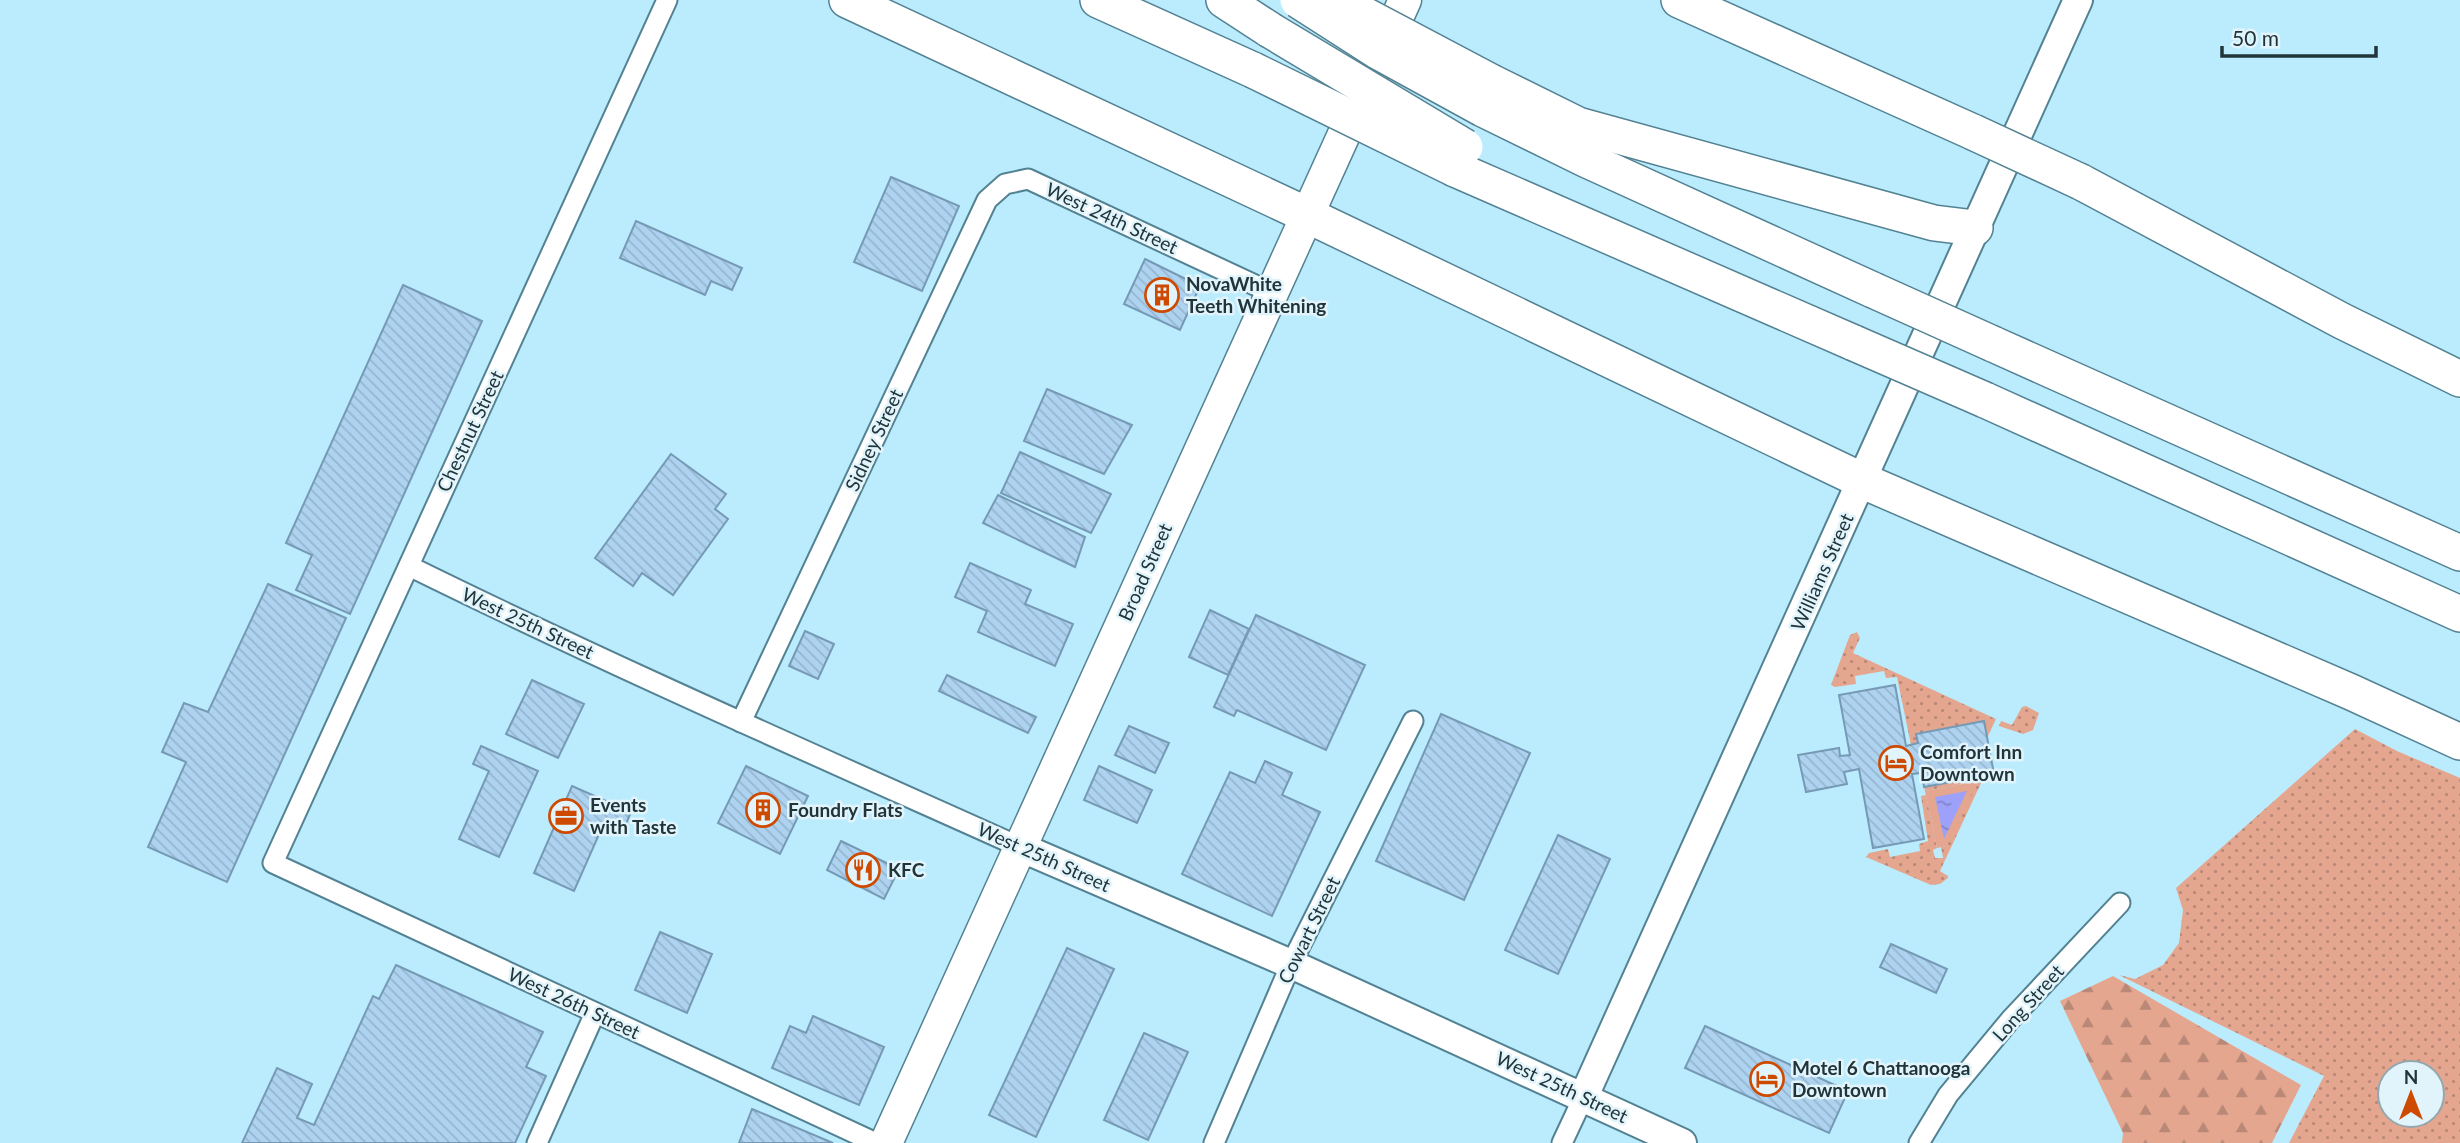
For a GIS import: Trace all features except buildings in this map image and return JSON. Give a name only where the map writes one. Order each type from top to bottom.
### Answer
[{"type":"highway","points":[[847,0],[1307,215],[1863,481],[2338,686],[2460,742]]},
{"type":"highway","points":[[1098,0],[1253,70],[1460,158],[1854,343],[2460,614]]},
{"type":"highway","points":[[1224,0],[1460,158]]},
{"type":"highway","points":[[1298,0],[1379,52],[1488,96],[1578,125],[1934,223],[1975,228]]},
{"type":"highway","points":[[1336,0],[1585,159],[2460,553]]},
{"type":"highway","points":[[1679,0],[2081,182],[2445,372]]},
{"type":"main road","name":"Broad Street","points":[[886,1143],[1405,0]]},
{"type":"street","name":"Chestnut Street","points":[[273,863],[667,0]]},
{"type":"street","name":"Williams Street","points":[[1562,1143],[2078,0]]},
{"type":"street","name":"West 24th Street","points":[[1028,179],[1272,293]]},
{"type":"street","name":"Sidney Street","points":[[741,722],[987,200],[1006,184],[1028,179]]},
{"type":"street","name":"West 25th Street","points":[[409,566],[506,614],[741,722],[1291,964],[1682,1143]]},
{"type":"street","name":"Cowart Street","points":[[1214,1143],[1291,964],[1413,720]]},
{"type":"street","name":"West 26th Street","points":[[273,863],[876,1143]]},
{"type":"street","name":"Long Street","points":[[1919,1143],[1956,1085],[2011,1019],[2120,903]]},
{"type":"street","points":[[537,1143],[595,1013]]},
{"type":"green space","points":[[1857,632],[1860,638],[1853,653],[1996,719],[1987,738],[1984,721],[1917,733],[1918,743],[1911,745],[1897,677],[1886,678],[1884,671],[1855,676],[1856,684],[1835,687],[1831,685],[1850,635]]},
{"type":"green space","points":[[2026,706],[2039,713],[2033,730],[2023,734],[1999,726],[2001,721],[2012,725],[2022,707]]},
{"type":"green space","points":[[2355,729],[2397,751],[2460,778],[2460,1143],[2289,1143],[2324,1076],[2119,975],[2135,979],[2163,965],[2179,943],[2183,910],[2176,888]]},
{"type":"green space","points":[[1991,774],[1987,783],[1982,781],[1940,871],[1948,878],[1940,884],[1931,885],[1866,857],[1869,853],[1888,849],[1890,857],[1920,851],[1919,844],[1928,841],[1921,796],[1926,795],[1937,848],[1933,850],[1935,858],[1943,858],[1941,847],[1947,846],[1968,783],[1925,791],[1924,787]]},
{"type":"green space","points":[[1968,783],[1974,789],[1947,846],[1937,848],[1925,791]]},
{"type":"green space","points":[[2113,976],[2301,1085],[2272,1143],[2122,1143],[2123,1133],[2060,1001]]},
{"type":"water","points":[[1967,791],[1944,839],[1935,797]]},
{"type":"place","name":"NovaWhite Teeth Whitening","points":[[1162,295]]},
{"type":"place","name":"Comfort Inn Downtown","points":[[1896,763]]},
{"type":"place","name":"Foundry Flats","points":[[763,810]]},
{"type":"place","name":"Events with Taste","points":[[566,816]]},
{"type":"place","name":"KFC","points":[[863,870]]},
{"type":"place","name":"Motel 6 Chattanooga Downtown","points":[[1767,1079]]}]
